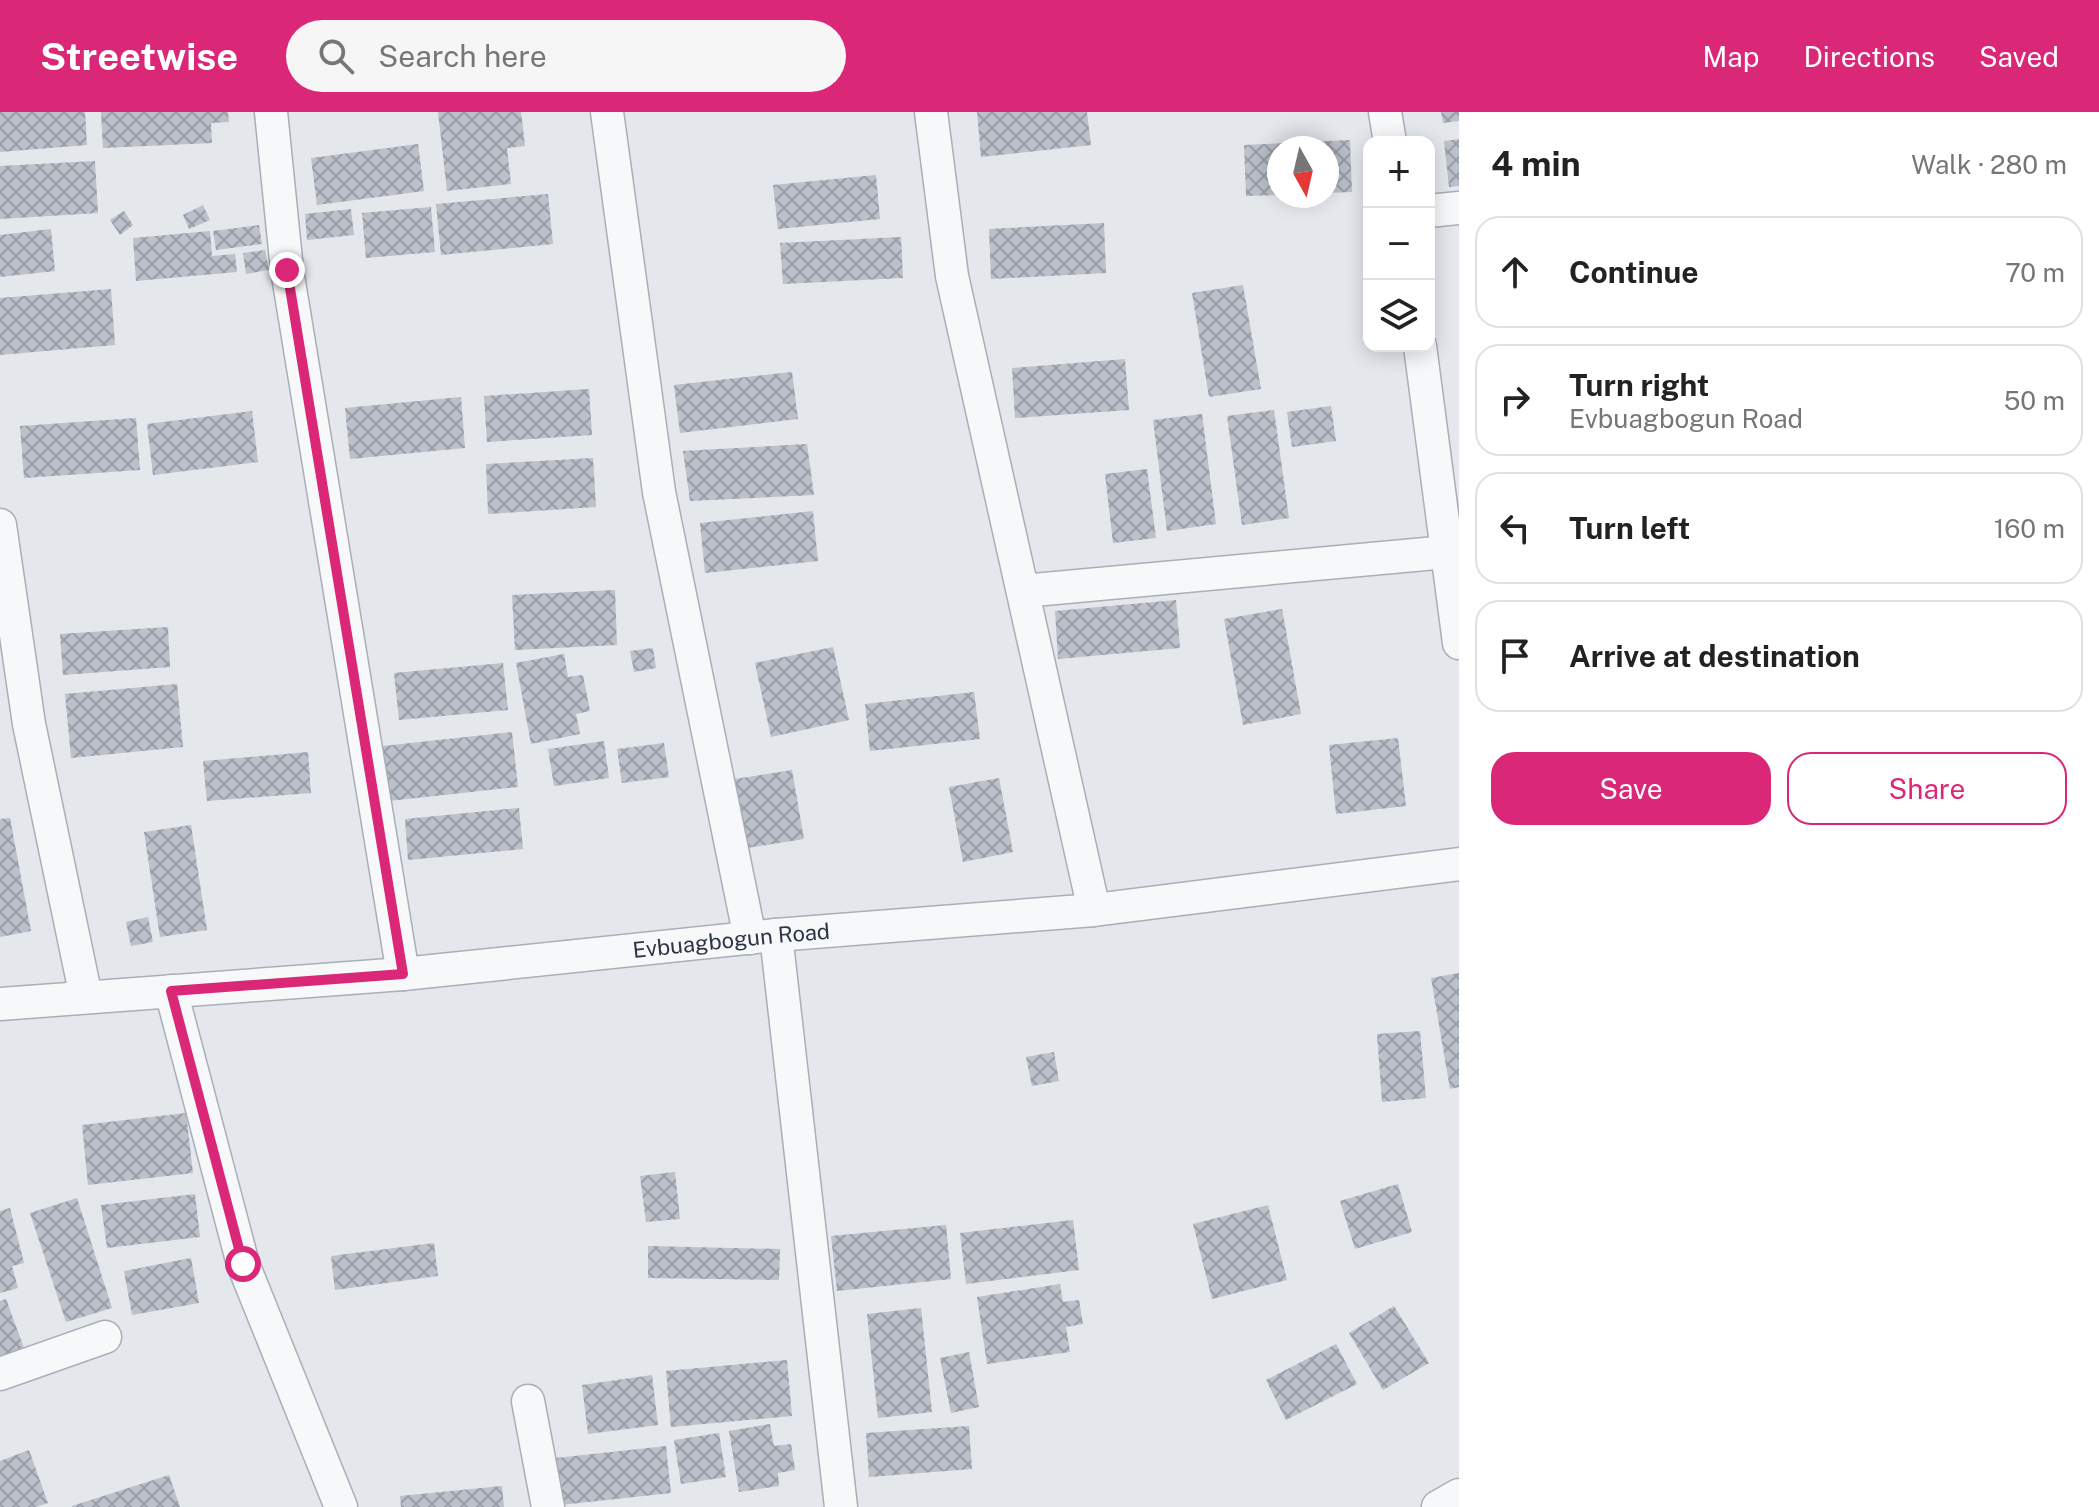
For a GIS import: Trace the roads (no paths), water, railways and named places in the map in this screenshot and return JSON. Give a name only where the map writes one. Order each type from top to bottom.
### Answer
[{"type":"street","points":[[271,112],[287,270],[403,974]]},
{"type":"street","points":[[607,112],[659,492],[763,936],[841,1507]]},
{"type":"street","points":[[931,112],[952,276],[1094,910]]},
{"type":"street","points":[[1385,112],[1389,136]]},
{"type":"street","points":[[1435,210],[1459,208]]},
{"type":"street","points":[[1421,352],[1459,643]]},
{"type":"street","points":[[0,525],[29,724],[86,997]]},
{"type":"street","points":[[1023,591],[1447,552]]},
{"type":"street","name":"Evbuagbogun Road","points":[[0,1004],[403,974],[763,936],[1094,910],[1459,864]]},
{"type":"street","points":[[171,991],[243,1264],[341,1507]]},
{"type":"street","points":[[0,1374],[105,1337]]},
{"type":"street","points":[[528,1401],[548,1507]]},
{"type":"street","points":[[1438,1507],[1459,1495]]}]
